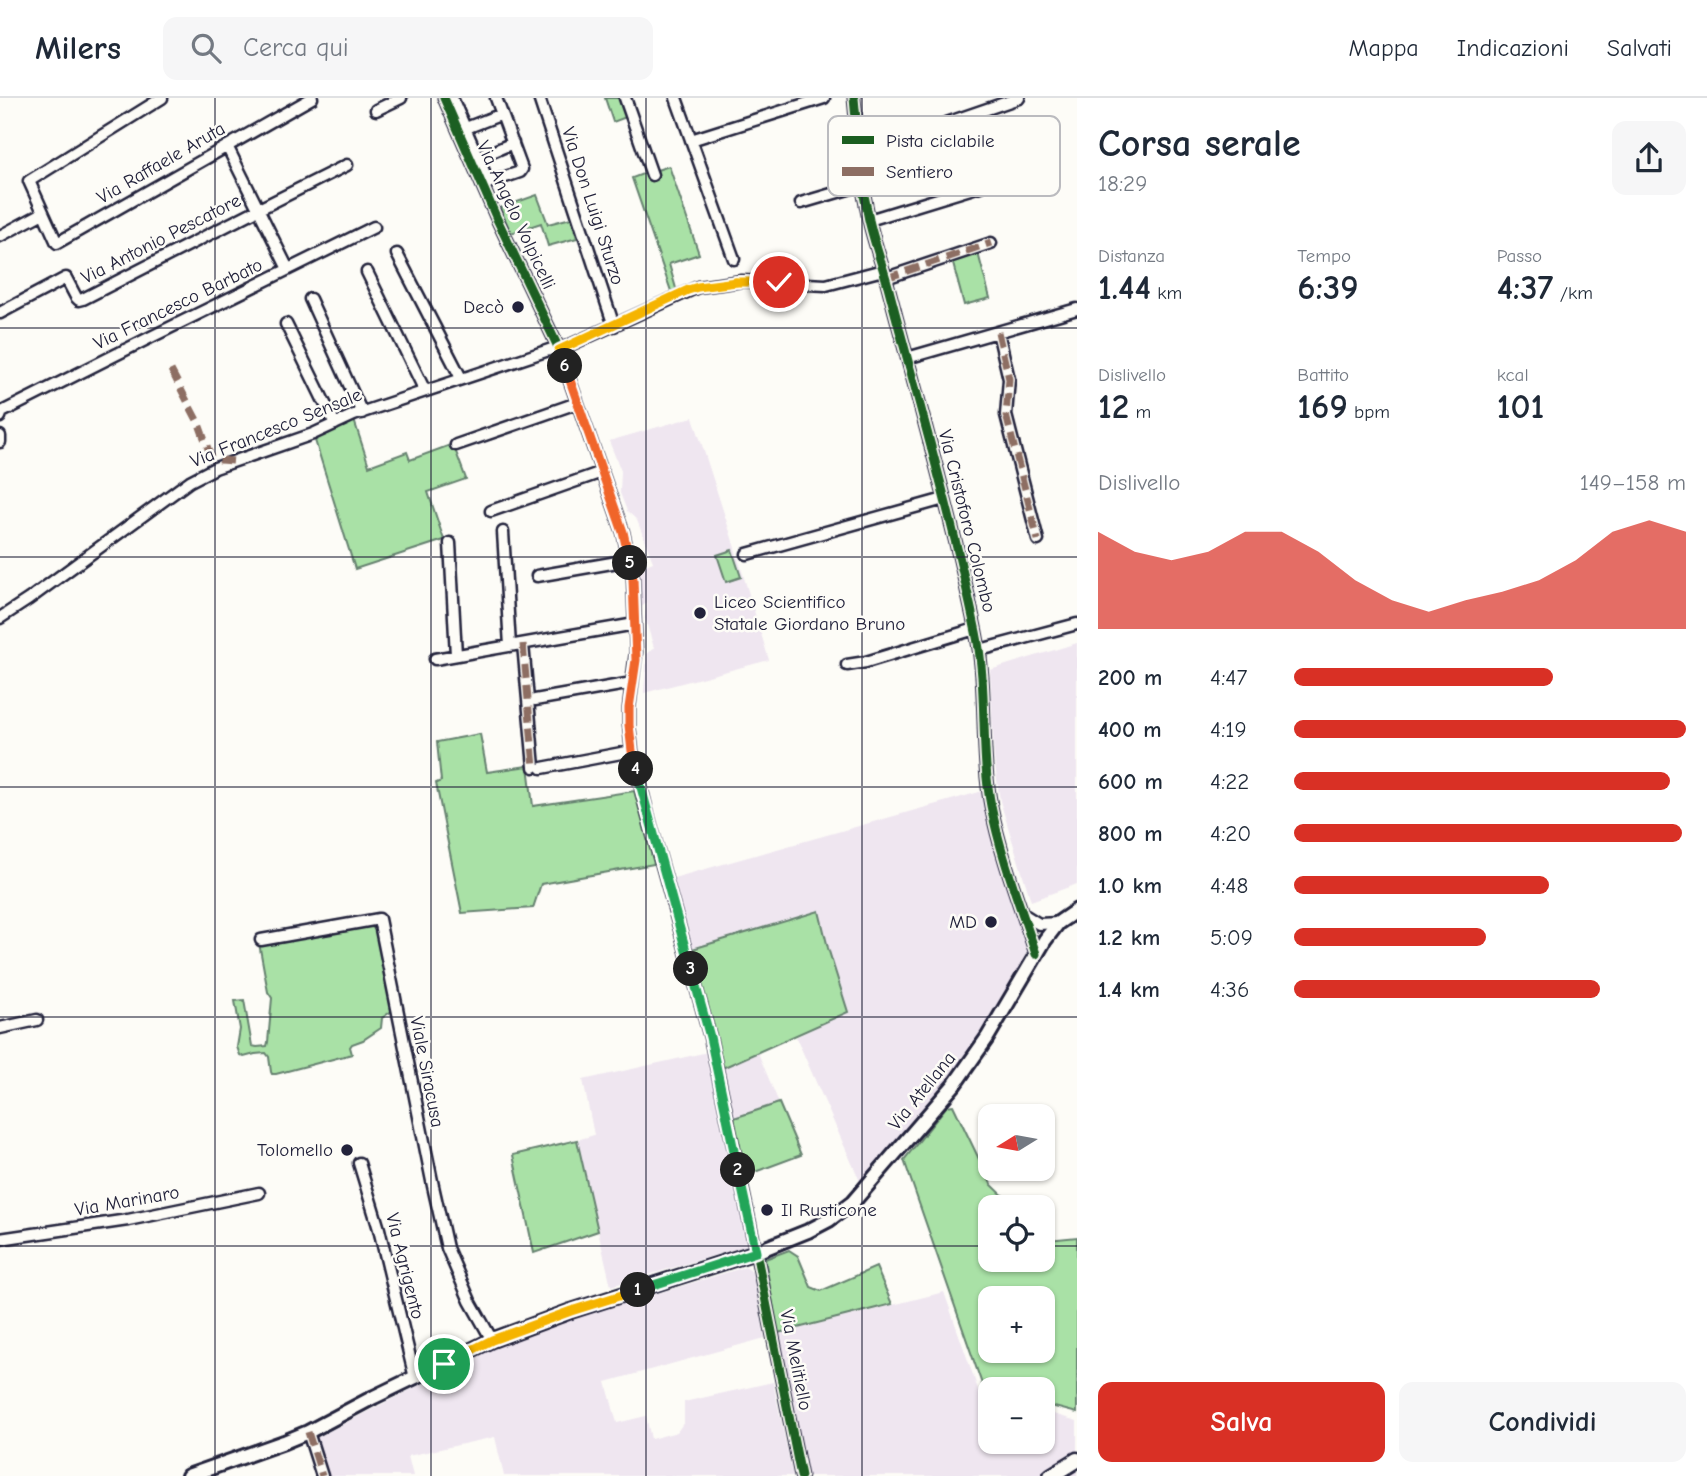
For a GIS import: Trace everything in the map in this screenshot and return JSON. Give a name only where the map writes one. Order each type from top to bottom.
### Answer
[{"type":"highway","points":[[1051,1476],[1077,1460]]},
{"type":"highway","points":[[1069,1476],[1077,1471]]},
{"type":"main road","name":"Via Atellana","points":[[188,1476],[308,1432],[492,1340],[571,1311],[756,1252],[828,1220],[853,1202],[954,1085],[987,1038],[1045,940],[1058,923],[1077,910]]},
{"type":"street","points":[[0,236],[43,213],[29,181],[162,98]]},
{"type":"street","name":"Via Raffaele Aruta","points":[[43,213],[57,243],[312,98]]},
{"type":"street","points":[[376,110],[401,98]]},
{"type":"street","name":"Via Angelo Volpicelli","points":[[444,98],[486,184],[559,349],[623,532],[633,579],[635,624],[636,660],[629,725],[632,751]]},
{"type":"street","points":[[452,98],[478,158],[486,184],[522,169],[496,98]]},
{"type":"street","name":"Via Don Luigi Sturzo","points":[[539,98],[614,326]]},
{"type":"street","points":[[625,98],[652,175]]},
{"type":"street","points":[[676,98],[734,259]]},
{"type":"street","points":[[691,140],[824,98]]},
{"type":"street","points":[[966,116],[1018,98]]},
{"type":"street","points":[[466,128],[502,114]]},
{"type":"street","points":[[478,158],[513,143]]},
{"type":"street","points":[[227,146],[288,269]]},
{"type":"street","name":"Via Antonio Pescatore","points":[[0,313],[66,278],[76,297],[83,299],[347,165]]},
{"type":"street","points":[[801,203],[828,195]]},
{"type":"street","name":"Via Cristoforo Colombo","points":[[864,196],[944,499],[975,629],[991,806],[1036,954]]},
{"type":"street","points":[[869,220],[948,196]]},
{"type":"street","name":"Via Francesco Barbato","points":[[0,417],[2,412],[61,381],[374,227]]},
{"type":"street","points":[[884,274],[991,243]]},
{"type":"street","points":[[397,254],[461,378]]},
{"type":"street","points":[[367,272],[425,391]]},
{"type":"street","name":"Via Francesco Sensale","points":[[0,618],[190,481],[233,461],[461,378],[559,349],[698,287],[743,281],[826,285],[884,274]]},
{"type":"street","points":[[310,299],[362,413]]},
{"type":"street","points":[[907,358],[1077,309]]},
{"type":"street","points":[[286,324],[335,424]]},
{"type":"street","points":[[998,332],[1009,379],[1006,415],[1038,540]]},
{"type":"street","points":[[456,445],[577,403]]},
{"type":"street","points":[[0,436],[0,442]]},
{"type":"street","points":[[491,510],[602,472]]},
{"type":"street","points":[[747,554],[944,499]]},
{"type":"street","points":[[503,532],[510,646]]},
{"type":"street","points":[[450,543],[456,655]]},
{"type":"street","points":[[537,576],[629,560]]},
{"type":"street","points":[[435,659],[635,624]]},
{"type":"street","points":[[979,650],[1077,624]]},
{"type":"street","points":[[847,665],[866,662],[975,629]]},
{"type":"street","points":[[523,643],[538,768],[632,751]]},
{"type":"street","points":[[535,700],[632,683]]},
{"type":"street","name":"Via Melitiello","points":[[632,751],[710,1037],[801,1476]]},
{"type":"street","points":[[1023,914],[1039,924],[1058,923]]},
{"type":"street","name":"Viale Siracusa","points":[[261,940],[379,919],[447,1248],[470,1301],[492,1340]]},
{"type":"street","points":[[0,1028],[37,1020]]},
{"type":"street","name":"Via Agrigento","points":[[359,1163],[379,1229],[415,1378]]},
{"type":"street","name":"Via Marinaro","points":[[0,1239],[128,1220],[259,1193]]},
{"type":"street","points":[[308,1432],[322,1476]]},
{"type":"shaded area","points":[[693,417],[769,660],[644,693],[647,654],[654,648],[645,618],[647,603],[641,607],[639,568],[653,562],[637,520],[627,511],[620,493],[621,471],[609,441]]},
{"type":"shaded area","points":[[1077,643],[1077,884],[1031,901],[1000,801],[994,758],[990,670]]},
{"type":"shaded area","points":[[983,791],[985,810],[1014,909],[1029,943],[1028,950],[983,1035],[952,1080],[862,1186],[796,1037],[848,1011],[819,911],[692,948],[670,879]]},
{"type":"shaded area","points":[[708,1052],[750,1245],[611,1286],[577,1140],[594,1135],[583,1080]]},
{"type":"shaded area","points":[[758,1053],[779,1103],[731,1119],[720,1069]]},
{"type":"shaded area","points":[[745,1267],[754,1277],[765,1338],[606,1382],[617,1423],[646,1416],[651,1439],[677,1432],[684,1422],[684,1402],[773,1382],[793,1476],[504,1476],[495,1437],[408,1456],[413,1476],[326,1476],[316,1438],[496,1346],[572,1319]]},
{"type":"shaded area","points":[[944,1292],[978,1389],[978,1454],[1055,1454],[1055,1415],[1077,1421],[1077,1476],[806,1476],[778,1334]]},
{"type":"green space","points":[[605,98],[623,98],[629,116],[613,122]]},
{"type":"green space","points":[[669,166],[699,254],[669,264],[677,292],[672,294],[632,178],[648,172],[651,181],[657,180],[654,171]]},
{"type":"green space","points":[[537,195],[548,224],[571,218],[577,238],[548,246],[541,223],[511,233],[500,208]]},
{"type":"green space","points":[[978,253],[990,298],[964,305],[952,260]]},
{"type":"green space","points":[[354,420],[369,466],[407,452],[410,460],[453,444],[466,479],[428,492],[444,540],[355,569],[313,434]]},
{"type":"green space","points":[[732,550],[741,577],[726,582],[717,555]]},
{"type":"green space","points":[[480,734],[487,772],[528,766],[533,806],[634,791],[654,864],[541,884],[533,908],[462,913],[436,783],[441,781],[437,742]]},
{"type":"green space","points":[[819,911],[848,1012],[720,1069],[707,1007],[689,950]]},
{"type":"green space","points":[[366,924],[379,936],[393,1010],[382,1018],[381,1028],[352,1044],[352,1054],[276,1074],[271,1072],[266,1053],[244,1057],[240,1055],[237,1047],[240,1029],[235,1001],[244,1000],[252,1046],[267,1046],[268,1042],[272,998],[268,992],[259,943]]},
{"type":"green space","points":[[779,1103],[801,1155],[744,1176],[731,1119]]},
{"type":"green space","points":[[953,1105],[978,1157],[978,1181],[990,1181],[1002,1195],[978,1195],[978,1272],[1055,1272],[1055,1239],[1077,1237],[1077,1413],[1055,1407],[1055,1377],[980,1377],[904,1160],[947,1106]]},
{"type":"green space","points":[[577,1140],[598,1231],[534,1253],[513,1155]]},
{"type":"green space","points":[[789,1250],[798,1256],[811,1287],[821,1291],[876,1267],[892,1304],[778,1333],[765,1259]]},
{"type":"marked path","points":[[886,278],[991,243]]},
{"type":"marked path","points":[[998,332],[1009,379],[1006,415],[1038,540]]},
{"type":"marked path","points":[[171,370],[199,424],[211,457],[233,461]]},
{"type":"marked path","points":[[523,644],[534,767]]},
{"type":"marked path","points":[[308,1432],[322,1476]]},
{"type":"cycle path","points":[[444,98],[497,219],[558,347],[623,532],[633,578],[636,652],[629,708],[632,751],[710,1037],[801,1476]]},
{"type":"cycle path","points":[[854,98],[856,116]]},
{"type":"cycle path","points":[[864,196],[967,589],[980,654],[991,806],[1005,862],[1036,954]]},
{"type":"place","name":"Decò","points":[[518,307]]},
{"type":"place","name":"Liceo Scientifico Statale Giordano Bruno","points":[[700,613]]},
{"type":"place","name":"MD","points":[[991,922]]},
{"type":"place","name":"Tolomello","points":[[347,1150]]},
{"type":"place","name":"Il Rusticone","points":[[767,1210]]},
{"type":"route","points":[[444,1364],[492,1340],[571,1311],[756,1252],[710,1037],[632,751],[629,708],[636,652],[633,579],[623,532],[559,350],[688,290],[743,281],[779,282]]}]
